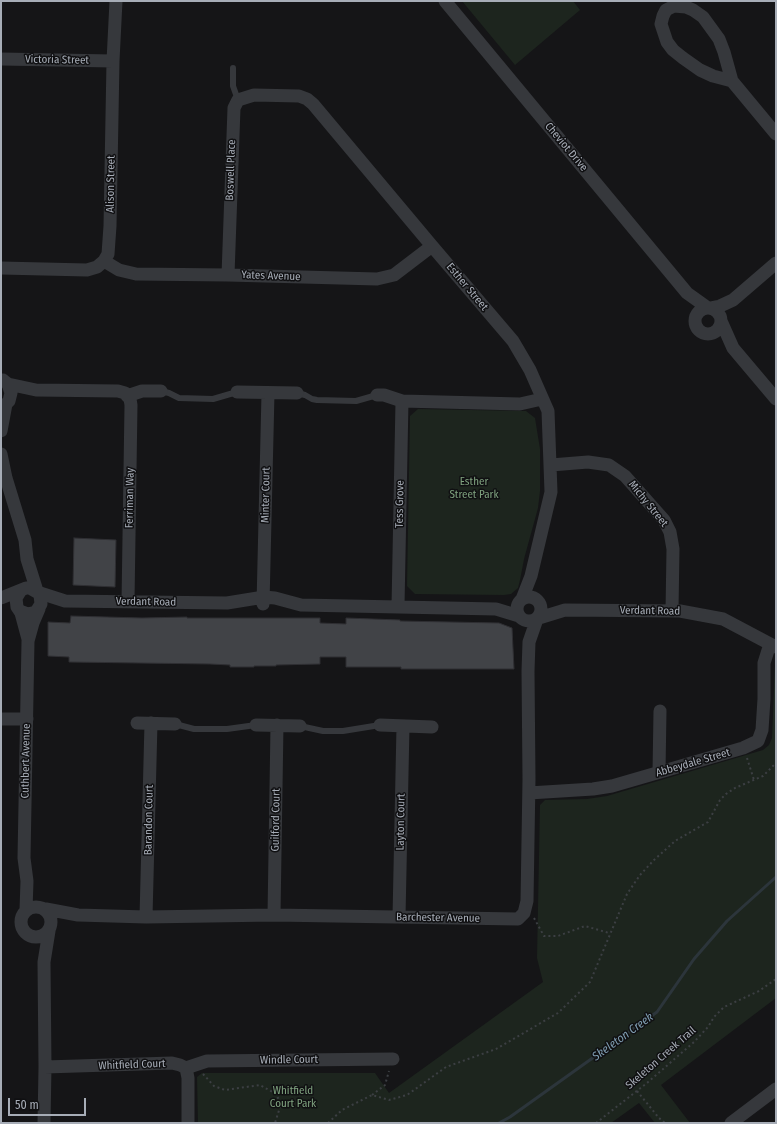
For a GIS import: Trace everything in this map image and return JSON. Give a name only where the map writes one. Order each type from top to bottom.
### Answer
[{"type":"street","name":"Alison Street","points":[[104,261],[108,254],[110,226],[113,61],[116,1]]},
{"type":"street","name":"Cheviot Drive","points":[[445,1],[687,293],[709,308]]},
{"type":"street","points":[[732,80],[713,76],[700,70],[673,50],[667,42],[662,29],[662,5],[686,7],[693,10],[703,18],[718,39],[724,52],[732,80],[776,134]]},
{"type":"street","name":"Victoria Street","points":[[1,59],[113,61]]},
{"type":"street","name":"Esther Street","points":[[238,100],[254,95],[299,96],[308,99],[314,104],[513,341],[530,370],[548,411],[551,492],[531,576],[521,600]]},
{"type":"street","name":"Boswell Place","points":[[228,275],[232,118],[234,108],[238,100]]},
{"type":"street","name":"Yates Avenue","points":[[104,261],[119,270],[136,274],[377,279],[394,274],[432,246]]},
{"type":"street","points":[[1,268],[87,270],[97,267],[104,261]]},
{"type":"street","points":[[733,348],[699,330],[696,323],[698,313],[703,309],[720,306],[732,300],[776,263]]},
{"type":"street","name":"Cheviot Drive","points":[[687,293],[696,323]]},
{"type":"street","points":[[708,334],[719,328],[732,300]]},
{"type":"street","points":[[709,308],[714,309],[718,313],[733,348],[776,399]]},
{"type":"street","points":[[4,382],[36,390],[118,391],[125,393],[127,396],[142,391],[160,391]]},
{"type":"street","points":[[1,431],[5,404],[11,393],[4,382]]},
{"type":"street","points":[[5,404],[36,390]]},
{"type":"street","points":[[237,392],[297,393]]},
{"type":"street","name":"Minter Court","points":[[264,601],[268,393]]},
{"type":"street","points":[[377,395],[384,395],[402,401],[520,404],[542,399]]},
{"type":"street","name":"Ferriman Way","points":[[127,396],[130,399],[131,405],[128,602]]},
{"type":"street","name":"Tess Grove","points":[[398,606],[402,401]]},
{"type":"street","points":[[1,454],[6,478],[25,540],[27,559],[41,600],[39,609],[32,614],[28,614],[1,604]]},
{"type":"street","name":"Michy Street","points":[[551,465],[588,462],[609,465],[625,476],[664,520],[670,532],[673,549],[672,611]]},
{"type":"street","points":[[19,610],[16,603],[16,598],[22,590],[27,559]]},
{"type":"street","name":"Esther Street","points":[[531,576],[537,600]]},
{"type":"street","points":[[1,598],[30,588],[37,591]]},
{"type":"street","name":"Verdant Road","points":[[37,591],[65,601]]},
{"type":"street","points":[[525,910],[527,901],[529,642],[542,609],[537,600],[529,597],[521,600],[517,608],[529,642]]},
{"type":"street","name":"Verdant Road","points":[[39,609],[65,601],[227,603],[264,601],[275,598],[301,605],[496,608],[521,600]]},
{"type":"street","name":"Verdant Road","points":[[537,600],[565,610]]},
{"type":"street","name":"Verdant Road","points":[[496,608],[520,618]]},
{"type":"street","name":"Cuthbert Avenue","points":[[26,910],[27,881],[24,858],[28,641],[39,609]]},
{"type":"street","name":"Cuthbert Avenue","points":[[19,610],[28,641]]},
{"type":"street","name":"Verdant Road","points":[[538,618],[565,610],[680,611],[723,619],[773,645]]},
{"type":"street","points":[[520,618],[529,622],[538,618]]},
{"type":"street","name":"Abbeydale Street","points":[[528,793],[593,789],[612,786],[743,748],[758,741],[762,730],[764,663],[773,645]]},
{"type":"street","points":[[659,772],[660,711]]},
{"type":"street","points":[[1,719],[27,719]]},
{"type":"street","points":[[136,723],[175,724]]},
{"type":"street","name":"Barandon Court","points":[[146,917],[151,723]]},
{"type":"street","points":[[256,725],[300,726]]},
{"type":"street","name":"Guilford Court","points":[[274,915],[277,725]]},
{"type":"street","points":[[380,725],[432,727]]},
{"type":"street","name":"Layton Court","points":[[400,917],[403,726]]},
{"type":"street","name":"Cuthbert Avenue","points":[[27,881],[42,908]]},
{"type":"street","points":[[44,1123],[44,962],[52,919],[50,914],[42,908],[34,906],[26,910],[21,920],[21,925],[27,934],[32,936],[41,937],[50,928]]},
{"type":"street","name":"Barchester Avenue","points":[[42,908],[78,915],[146,917],[274,915],[518,919],[525,910]]},
{"type":"street","name":"Barchester Avenue","points":[[50,928],[78,915]]},
{"type":"street","points":[[32,936],[44,962]]},
{"type":"street","name":"Windle Court","points":[[191,1067],[207,1061],[393,1059]]},
{"type":"street","name":"Whitfield Court","points":[[45,1067],[172,1063],[191,1067]]},
{"type":"street","points":[[188,1123],[188,1078],[191,1067]]},
{"type":"street","points":[[731,1123],[776,1089]]},
{"type":"lane","points":[[233,68],[233,86],[238,100]]},
{"type":"lane","points":[[160,391],[169,392],[178,398],[219,398],[237,392]]},
{"type":"lane","points":[[297,393],[312,399],[335,401],[356,401],[377,395]]},
{"type":"lane","points":[[175,724],[194,729],[227,729],[256,725]]},
{"type":"lane","points":[[300,726],[323,731],[343,731],[380,725]]},
{"type":"path","points":[[743,748],[754,780]]},
{"type":"path","points":[[372,1095],[389,1100],[406,1095],[446,1067],[496,1049],[558,1013],[590,982],[609,933],[627,894],[640,875],[675,841],[708,822],[720,800],[726,794],[735,788],[763,776],[776,763]]},
{"type":"path","points":[[525,910],[532,913],[537,926],[544,936],[558,936],[585,926],[609,933]]},
{"type":"path","name":"Skeleton Creek Trail","points":[[596,1123],[647,1083],[694,1042],[724,1007],[759,991],[776,979]]},
{"type":"path","points":[[328,1123],[342,1110],[372,1095],[384,1086],[393,1059]]},
{"type":"path","points":[[191,1067],[205,1077],[214,1086],[226,1090],[260,1085],[276,1094],[281,1104],[275,1123]]},
{"type":"path","points":[[637,1091],[659,1118],[665,1123]]},
{"type":"green space","points":[[462,1],[573,1],[580,10],[515,65]]},
{"type":"green space","name":"Esther Street Park","points":[[418,409],[526,411],[535,418],[540,449],[540,491],[538,508],[524,559],[518,588],[511,594],[415,594],[407,586],[410,416]]},
{"type":"green space","name":"Whitfield Court Park","points":[[775,665],[776,998],[661,1085],[690,1123],[655,1123],[639,1103],[611,1123],[198,1123],[197,1077],[202,1073],[375,1073],[389,1093],[543,982],[537,958],[540,805],[545,800],[587,799],[607,796],[763,750],[769,745],[772,738]]},
{"type":"building","points":[[74,538],[116,540],[115,587],[73,585]]},
{"type":"building","points":[[71,616],[142,618],[320,618],[320,623],[346,624],[346,618],[400,621],[499,623],[512,628],[514,669],[401,669],[401,667],[346,667],[346,657],[320,657],[320,664],[230,667],[230,665],[210,664],[69,662],[69,657],[48,656],[48,622],[70,623]]},
{"type":"waterway","name":"Skeleton Creek","points":[[499,1123],[510,1117],[657,1012],[694,959],[727,921],[776,877]]}]
